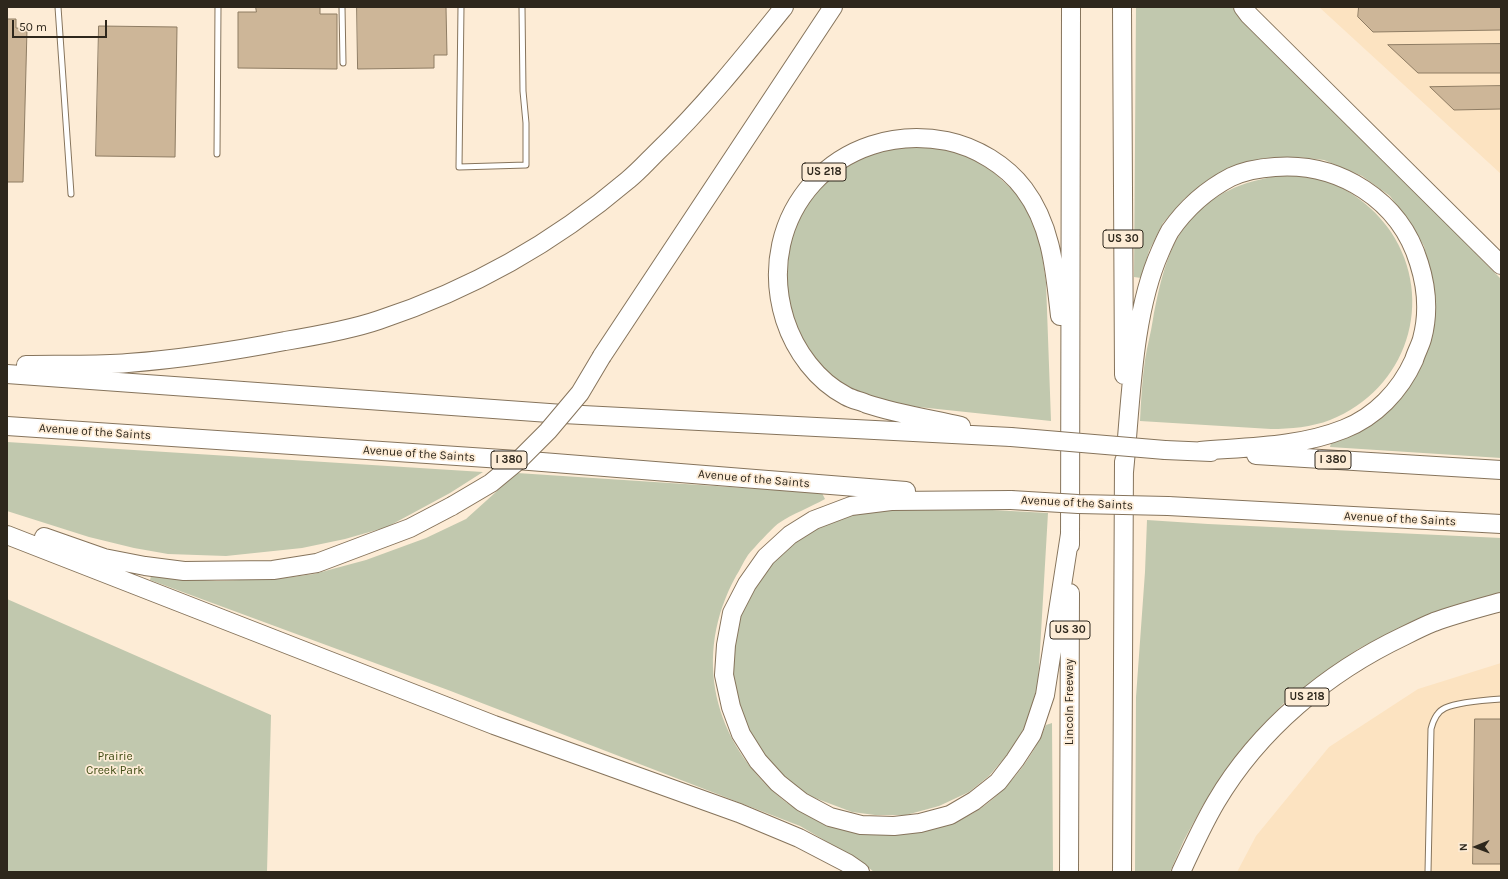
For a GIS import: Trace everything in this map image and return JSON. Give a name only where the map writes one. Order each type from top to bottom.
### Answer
[{"type":"highway","points":[[7,366],[126,363],[227,352],[312,336],[378,321],[428,302],[531,251],[578,219],[629,180],[682,128],[730,74],[784,7]]},
{"type":"highway","points":[[7,524],[104,558],[145,566],[184,571],[273,570],[317,563],[410,528],[491,483],[520,459],[548,431],[580,392],[602,356],[833,7]]},
{"type":"highway","name":"US 30","points":[[1070,7],[1070,388]]},
{"type":"highway","name":"US 30","points":[[1122,7],[1124,472],[1122,872]]},
{"type":"highway","points":[[1243,7],[1249,15],[1501,265]]},
{"type":"highway","name":"US 218","points":[[1011,438],[887,410],[847,397],[828,384],[812,369],[797,348],[788,329],[781,307],[778,281],[778,261],[782,238],[790,216],[802,196],[815,180],[832,164],[849,154],[891,139],[935,138],[974,149],[994,161],[1011,175],[1024,188],[1046,228],[1052,255],[1070,388]]},
{"type":"highway","points":[[1124,472],[1135,358],[1144,302],[1154,265],[1169,233],[1186,210],[1205,192],[1232,176],[1258,168],[1285,166],[1317,169],[1342,177],[1366,190],[1388,209],[1404,230],[1416,254],[1425,282],[1427,311],[1422,341],[1408,372],[1390,397],[1369,416],[1344,429],[1308,441],[1200,452]]},
{"type":"highway","name":"I 380","points":[[7,374],[564,414],[1011,438],[1165,450],[1501,470]]},
{"type":"highway","name":"Lincoln Freeway","points":[[1069,872],[1070,388]]},
{"type":"highway","name":"Avenue of the Saints","points":[[7,426],[517,460],[1011,500],[1078,504],[1168,506],[1501,524]]},
{"type":"highway","points":[[1011,500],[891,501],[852,506],[814,520],[790,535],[766,557],[747,584],[732,613],[726,645],[724,675],[731,707],[740,734],[758,761],[778,783],[802,802],[830,817],[861,825],[894,826],[920,823],[950,815],[974,801],[998,782],[1032,734],[1045,695],[1070,534]]},
{"type":"highway","points":[[7,535],[494,725],[739,813],[799,838],[847,863],[860,872]]},
{"type":"highway","name":"US 218","points":[[1181,872],[1198,835],[1213,808],[1240,766],[1271,731],[1301,702],[1335,675],[1382,647],[1433,622],[1501,602]]},
{"type":"lane","points":[[58,7],[71,194]]},
{"type":"lane","points":[[217,154],[218,7]]},
{"type":"lane","points":[[342,7],[343,63]]},
{"type":"lane","points":[[461,7],[459,167],[526,165],[522,7]]},
{"type":"lane","points":[[1428,872],[1431,729],[1433,720],[1444,708],[1501,698]]},
{"type":"shaded area","points":[[1319,7],[1501,7],[1501,174]]},
{"type":"shaded area","points":[[1501,663],[1501,872],[1237,872],[1256,836],[1329,747],[1418,689]]},
{"type":"green space","points":[[1136,7],[1232,7],[1264,42],[1501,279],[1501,458],[1330,447],[1331,443],[1404,393],[1431,279],[1424,246],[1409,222],[1390,196],[1362,176],[1324,160],[1297,157],[1265,158],[1232,167],[1209,179],[1184,199],[1163,223],[1149,251],[1141,278],[1134,277]]},
{"type":"green space","points":[[939,146],[970,157],[993,172],[1017,194],[1030,215],[1040,242],[1046,282],[1051,421],[890,404],[854,391],[838,381],[816,360],[805,345],[789,310],[785,256],[804,205],[846,163],[888,148]]},
{"type":"green space","points":[[1306,175],[1334,184],[1356,196],[1366,204],[1384,222],[1391,232],[1404,258],[1411,286],[1412,313],[1406,340],[1395,365],[1378,388],[1357,406],[1330,420],[1308,426],[1271,429],[1140,421],[1145,360],[1158,296],[1163,274],[1170,254],[1179,236],[1191,219],[1205,205],[1224,193],[1247,183],[1276,176]]},
{"type":"green space","points":[[7,442],[483,472],[450,493],[387,527],[345,539],[302,548],[226,556],[168,554],[134,548],[89,537],[7,511]]},
{"type":"green space","points":[[517,473],[822,493],[825,499],[779,523],[750,552],[736,576],[723,606],[715,637],[713,667],[717,696],[726,724],[740,751],[758,776],[782,799],[798,810],[833,821],[896,834],[907,834],[930,830],[958,820],[975,812],[987,804],[1008,785],[1017,774],[1034,750],[1046,725],[1052,723],[1053,872],[874,872],[860,861],[800,826],[448,690],[150,580],[151,576],[217,581],[284,578],[314,574],[366,560],[426,538],[466,519]]},
{"type":"green space","points":[[877,508],[955,508],[1048,513],[1038,684],[1027,723],[1012,749],[989,776],[969,792],[939,806],[906,815],[875,815],[852,812],[807,795],[787,782],[768,763],[749,734],[733,687],[731,658],[738,623],[748,591],[791,541],[843,515]]},
{"type":"green space","points":[[1147,520],[1501,538],[1501,593],[1451,608],[1406,625],[1358,649],[1284,703],[1241,749],[1203,805],[1184,840],[1170,872],[1135,872],[1136,697],[1145,572]]},
{"type":"green space","name":"Prairie Creek Park","points":[[7,599],[271,715],[267,872],[7,872]]},
{"type":"building","points":[[256,7],[320,7],[320,14],[337,14],[337,69],[238,68],[238,12],[256,12]]},
{"type":"building","points":[[357,7],[446,7],[447,55],[434,55],[434,68],[358,69]]},
{"type":"building","points":[[1359,7],[1501,7],[1501,30],[1373,32],[1358,17]]},
{"type":"building","points":[[7,19],[16,19],[16,28],[27,29],[23,182],[7,182]]},
{"type":"building","points":[[99,26],[177,27],[175,157],[96,156]]},
{"type":"building","points":[[1501,44],[1501,73],[1418,73],[1388,45]]},
{"type":"building","points":[[1501,86],[1501,109],[1454,110],[1430,87]]},
{"type":"building","points":[[1475,719],[1501,719],[1501,864],[1473,864]]}]
